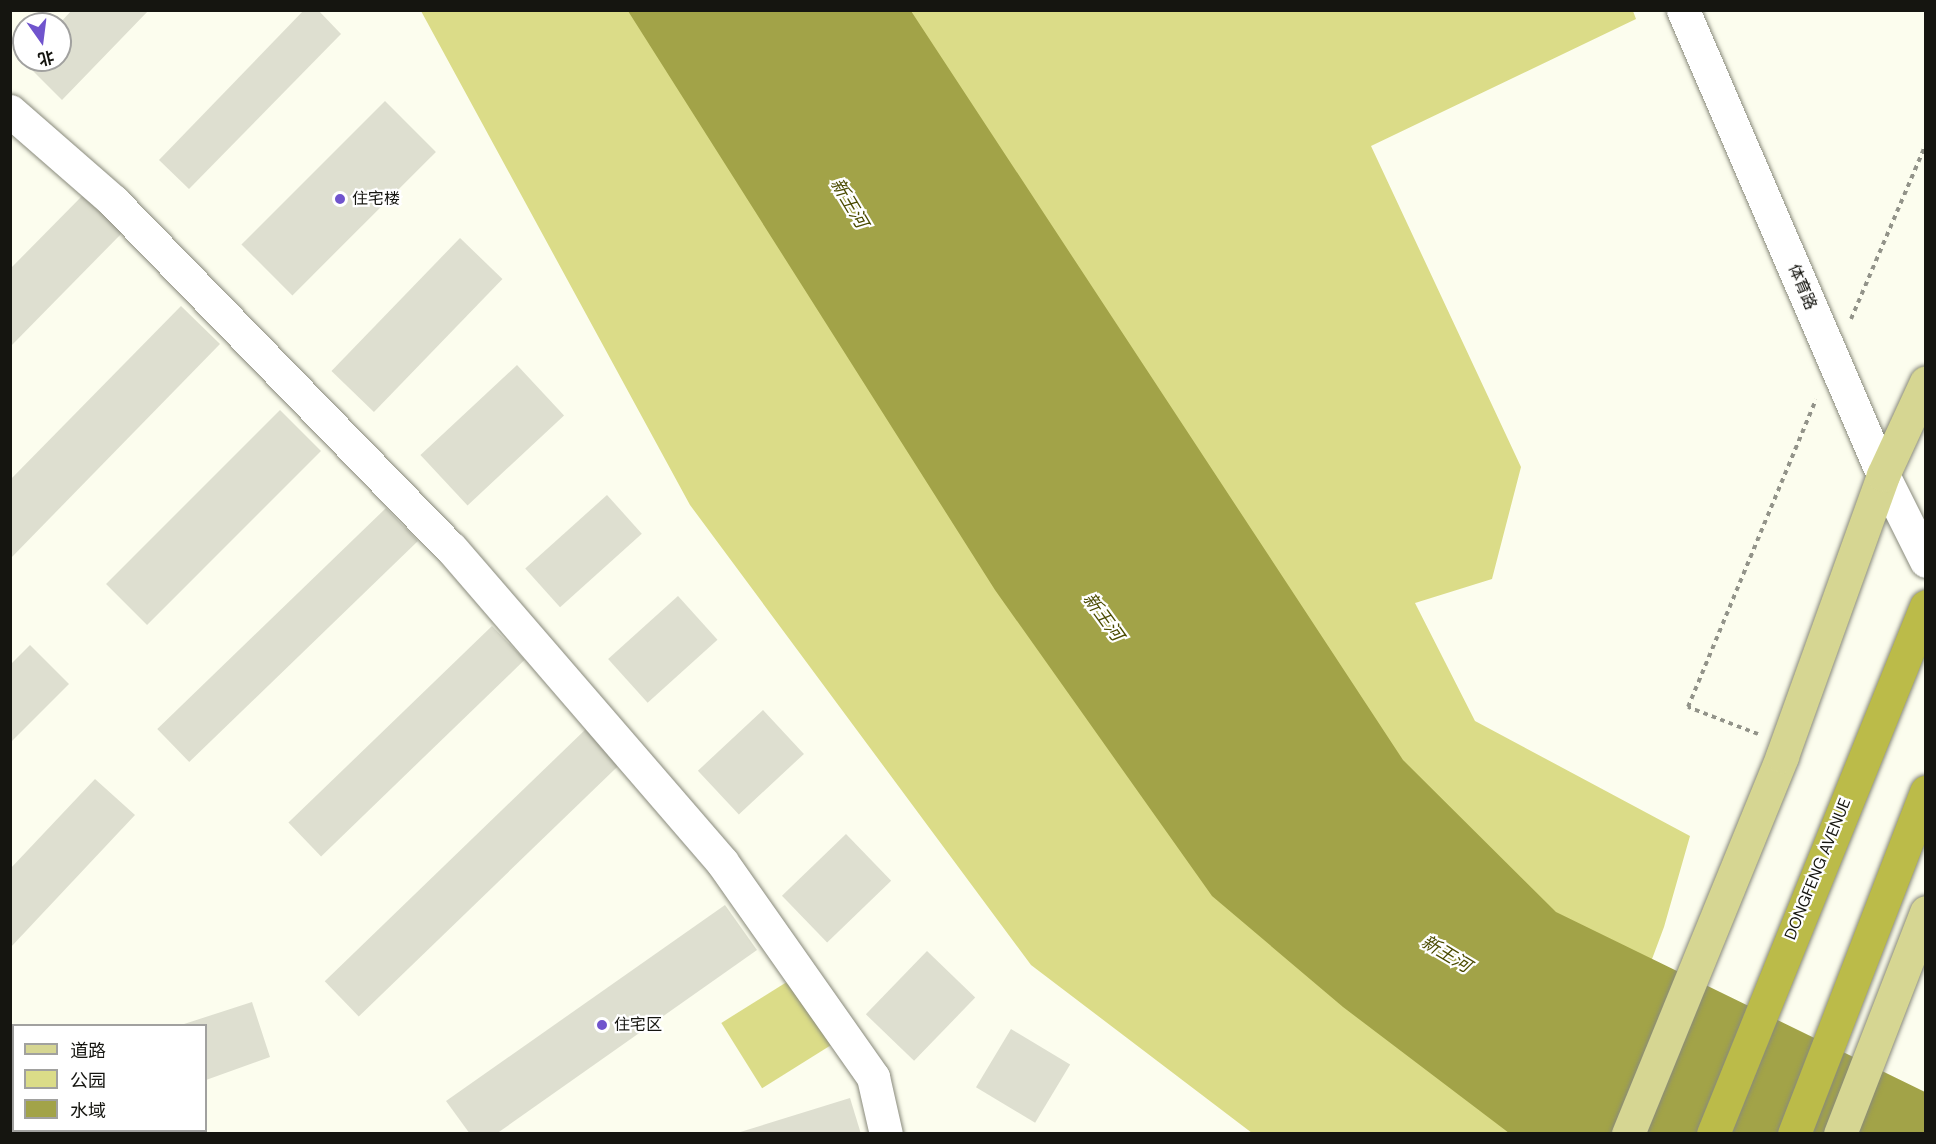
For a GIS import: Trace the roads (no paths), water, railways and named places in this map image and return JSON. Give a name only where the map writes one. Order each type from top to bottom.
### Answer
[{"type":"highway","name":"DONGFENG AVENUE","points":[[1713,1134],[1926,606]]},
{"type":"highway","points":[[1794,1134],[1926,792]]},
{"type":"main road","points":[[1628,1134],[1782,756],[1883,475],[1926,382]]},
{"type":"main road","points":[[1840,1134],[1926,912]]},
{"type":"street","name":"体育路","points":[[1683,10],[1883,475],[1926,561]]},
{"type":"street","points":[[10,111],[113,201],[451,548],[722,862],[873,1077],[886,1134]]},
{"type":"water","name":"新王河","points":[[628,11],[911,11],[1403,760],[1556,912],[1925,1092],[1925,1133],[1509,1133],[1343,1007],[1212,896],[995,590]]},
{"type":"place","name":"住宅楼","points":[[340,199]]},
{"type":"place","name":"住宅区","points":[[602,1025]]}]
